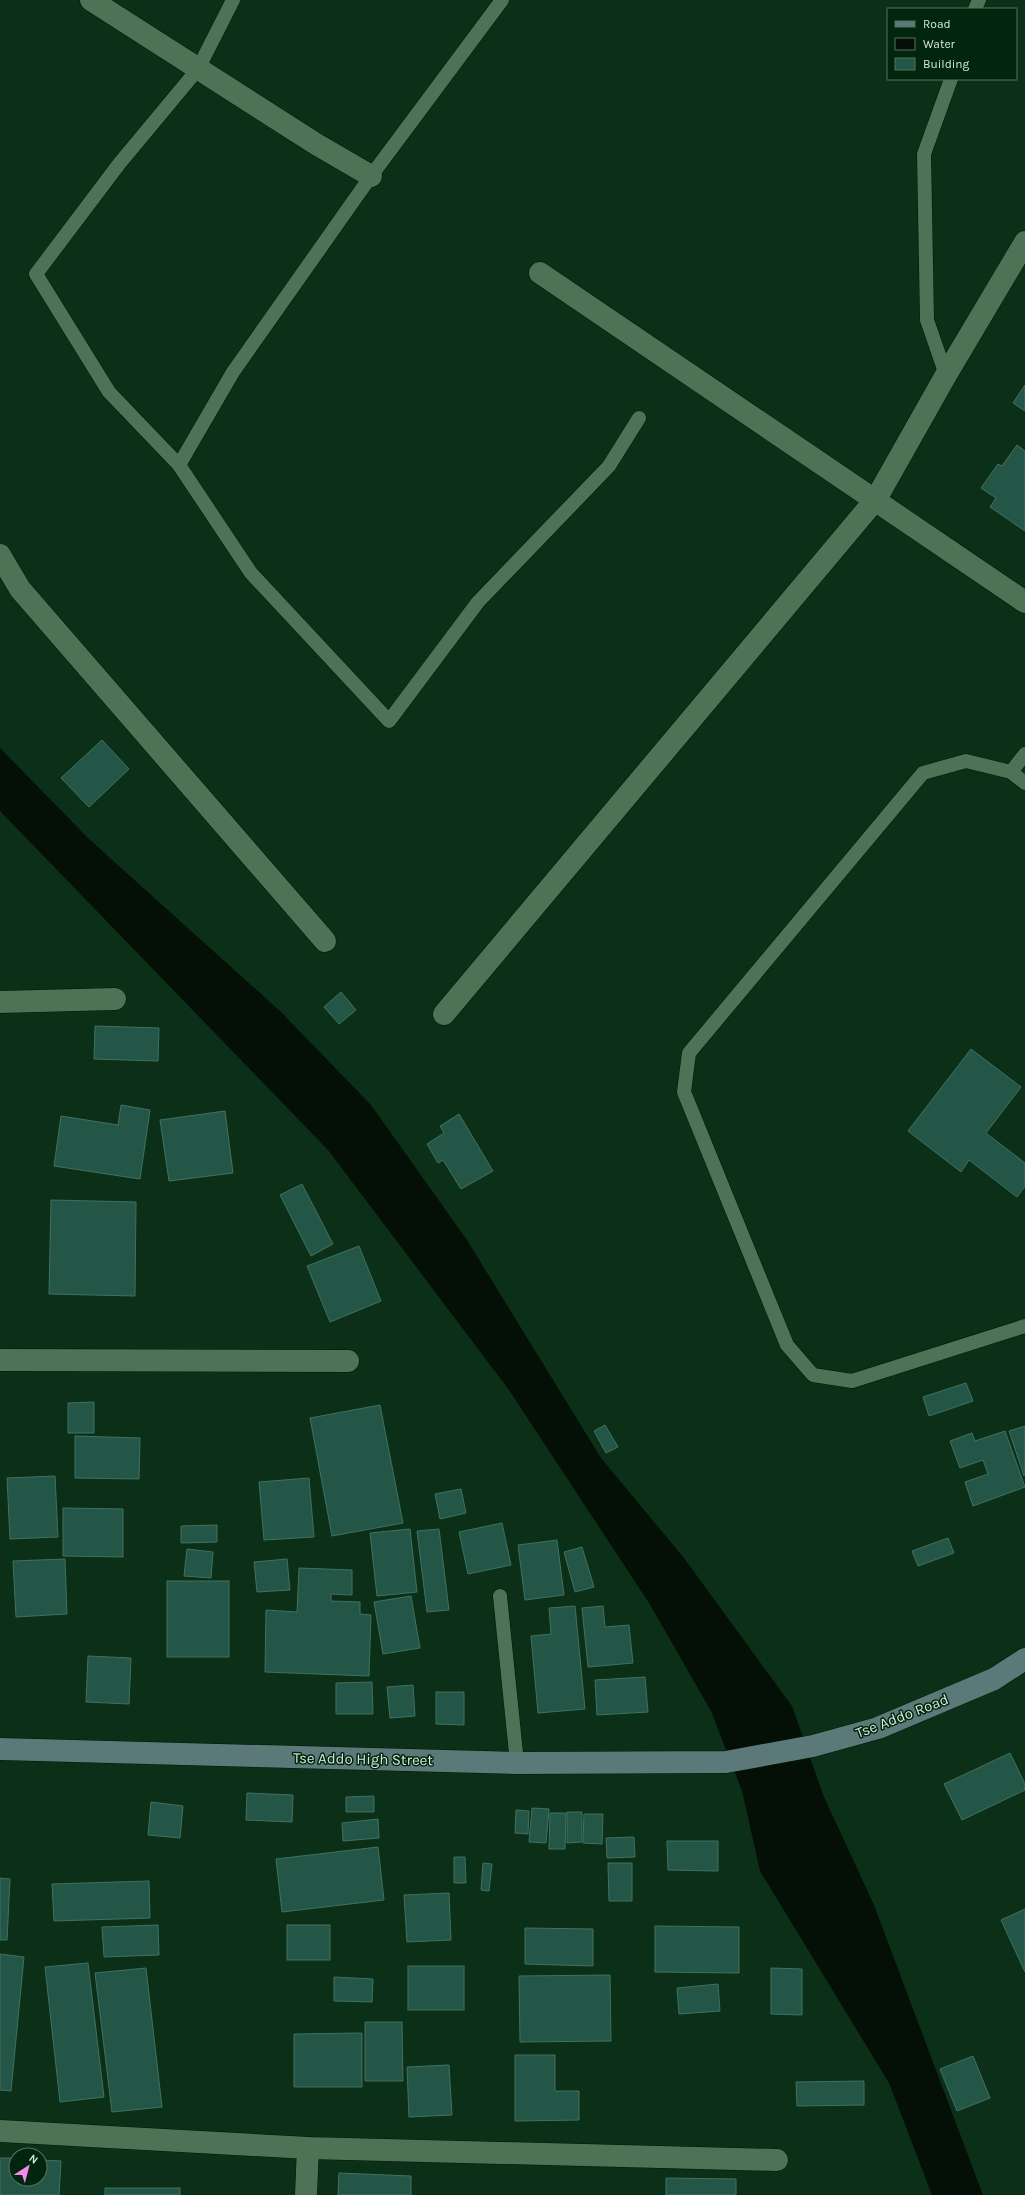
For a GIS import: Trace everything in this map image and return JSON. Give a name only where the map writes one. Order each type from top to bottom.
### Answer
[{"type":"street","points":[[91,0],[316,144],[371,176]]},
{"type":"street","points":[[444,1014],[876,499],[946,375],[1025,242]]},
{"type":"street","points":[[540,273],[876,499],[1025,602]]},
{"type":"street","points":[[0,555],[20,589],[325,941]]},
{"type":"street","points":[[0,1002],[115,999]]},
{"type":"street","points":[[0,1360],[348,1361]]},
{"type":"street","name":"Tse Addo Road","points":[[726,1762],[813,1746],[878,1728],[994,1679],[1025,1659]]},
{"type":"street","name":"Tse Addo High Street","points":[[0,1749],[517,1763],[726,1762]]},
{"type":"street","points":[[0,2131],[308,2148],[777,2160]]},
{"type":"street","points":[[306,2195],[308,2148]]},
{"type":"lane","points":[[233,0],[198,69],[115,170],[36,274],[109,392],[179,465],[251,573],[389,721],[478,602],[609,466],[639,418]]},
{"type":"lane","points":[[179,465],[233,372],[371,176],[502,0]]},
{"type":"lane","points":[[946,375],[927,320],[924,154],[951,80]]},
{"type":"lane","points":[[1011,772],[1025,754]]},
{"type":"lane","points":[[1025,783],[1011,772],[966,761],[923,773],[689,1053],[684,1092],[788,1345],[813,1375],[852,1381],[1025,1326]]},
{"type":"lane","points":[[500,1596],[517,1763]]},
{"type":"water","points":[[0,748],[89,839],[280,1011],[371,1105],[467,1240],[601,1458],[684,1558],[792,1706],[824,1797],[874,1905],[983,2195],[932,2195],[889,2083],[760,1871],[742,1791],[711,1711],[649,1603],[509,1390],[328,1150],[0,811]]},
{"type":"building","points":[[1025,385],[1025,411],[1013,403]]},
{"type":"building","points":[[1017,445],[1025,451],[1025,531],[990,507],[996,498],[981,488],[998,464],[1002,466]]},
{"type":"building","points":[[102,740],[129,769],[89,807],[61,778]]},
{"type":"building","points":[[341,992],[356,1010],[339,1024],[324,1007]]},
{"type":"building","points":[[95,1026],[159,1028],[158,1061],[94,1059]]},
{"type":"building","points":[[971,1049],[1021,1087],[986,1133],[1025,1163],[1025,1186],[1017,1197],[969,1160],[961,1172],[908,1131]]},
{"type":"building","points":[[121,1105],[150,1110],[140,1179],[54,1166],[61,1116],[118,1125]]},
{"type":"building","points":[[225,1111],[233,1173],[169,1181],[160,1120]]},
{"type":"building","points":[[459,1114],[493,1171],[461,1189],[443,1160],[438,1163],[427,1144],[444,1133],[440,1126]]},
{"type":"building","points":[[302,1184],[333,1244],[311,1256],[280,1195]]},
{"type":"building","points":[[51,1200],[136,1202],[135,1296],[49,1294]]},
{"type":"building","points":[[359,1246],[381,1301],[330,1322],[307,1266]]},
{"type":"building","points":[[966,1383],[973,1401],[929,1416],[923,1397]]},
{"type":"building","points":[[94,1402],[94,1433],[68,1433],[68,1403]]},
{"type":"building","points":[[380,1405],[403,1523],[332,1536],[310,1418]]},
{"type":"building","points":[[605,1425],[618,1447],[606,1453],[594,1431]]},
{"type":"building","points":[[1025,1426],[1025,1475],[1024,1476],[1009,1431]]},
{"type":"building","points":[[1005,1431],[1025,1487],[973,1506],[965,1482],[988,1474],[983,1460],[960,1468],[950,1441],[972,1433],[975,1441]]},
{"type":"building","points":[[75,1436],[140,1438],[139,1479],[75,1478]]},
{"type":"building","points":[[55,1476],[58,1537],[10,1539],[7,1478]]},
{"type":"building","points":[[309,1478],[314,1537],[264,1540],[259,1482]]},
{"type":"building","points":[[461,1489],[466,1513],[440,1519],[435,1494]]},
{"type":"building","points":[[63,1508],[123,1509],[123,1557],[63,1556]]},
{"type":"building","points":[[502,1523],[511,1565],[468,1574],[459,1532]]},
{"type":"building","points":[[217,1525],[217,1542],[181,1543],[181,1526]]},
{"type":"building","points":[[410,1529],[417,1592],[377,1596],[370,1533]]},
{"type":"building","points":[[439,1529],[449,1610],[427,1612],[417,1531]]},
{"type":"building","points":[[948,1538],[954,1553],[918,1566],[912,1551]]},
{"type":"building","points":[[557,1540],[564,1595],[525,1600],[518,1545]]},
{"type":"building","points":[[582,1547],[594,1587],[575,1592],[564,1552]]},
{"type":"building","points":[[187,1549],[213,1552],[211,1578],[184,1576]]},
{"type":"building","points":[[65,1559],[67,1614],[16,1617],[13,1561]]},
{"type":"building","points":[[287,1559],[290,1590],[257,1592],[254,1562]]},
{"type":"building","points":[[299,1568],[352,1570],[352,1595],[331,1594],[331,1601],[360,1602],[360,1614],[371,1615],[369,1676],[265,1672],[266,1610],[297,1612]]},
{"type":"building","points":[[167,1581],[229,1581],[229,1657],[167,1657]]},
{"type":"building","points":[[411,1596],[420,1648],[383,1654],[374,1602]]},
{"type":"building","points":[[575,1606],[585,1709],[538,1713],[531,1636],[551,1634],[549,1608]]},
{"type":"building","points":[[603,1606],[605,1627],[629,1625],[633,1663],[588,1667],[582,1608]]},
{"type":"building","points":[[88,1656],[131,1658],[129,1704],[86,1702]]},
{"type":"building","points":[[645,1677],[648,1712],[597,1715],[595,1680]]},
{"type":"building","points":[[372,1682],[373,1714],[336,1714],[336,1683]]},
{"type":"building","points":[[413,1685],[415,1716],[390,1718],[387,1687]]},
{"type":"building","points":[[436,1692],[464,1692],[464,1725],[436,1724]]},
{"type":"building","points":[[1010,1753],[1025,1784],[1025,1790],[962,1820],[944,1784]]},
{"type":"building","points":[[247,1793],[293,1795],[292,1822],[246,1820]]},
{"type":"building","points":[[374,1796],[374,1812],[346,1812],[346,1797]]},
{"type":"building","points":[[151,1802],[183,1806],[180,1838],[148,1835]]},
{"type":"building","points":[[532,1808],[549,1809],[546,1843],[529,1842]]},
{"type":"building","points":[[516,1810],[529,1811],[528,1834],[515,1833]]},
{"type":"building","points":[[567,1812],[582,1812],[582,1842],[567,1843]]},
{"type":"building","points":[[550,1813],[566,1813],[565,1849],[549,1849]]},
{"type":"building","points":[[584,1814],[603,1814],[602,1844],[583,1843]]},
{"type":"building","points":[[378,1819],[379,1838],[343,1841],[342,1823]]},
{"type":"building","points":[[634,1837],[635,1857],[607,1858],[606,1838]]},
{"type":"building","points":[[667,1841],[718,1841],[718,1871],[668,1870]]},
{"type":"building","points":[[378,1847],[384,1900],[282,1912],[276,1859]]},
{"type":"building","points":[[454,1857],[465,1857],[466,1883],[454,1883]]},
{"type":"building","points":[[483,1863],[492,1864],[489,1891],[481,1890]]},
{"type":"building","points":[[608,1863],[632,1863],[632,1901],[609,1901]]},
{"type":"building","points":[[0,1878],[10,1879],[7,1940],[0,1940]]},
{"type":"building","points":[[149,1881],[150,1918],[54,1921],[52,1884]]},
{"type":"building","points":[[449,1893],[451,1940],[407,1942],[404,1895]]},
{"type":"building","points":[[1025,1909],[1025,1972],[1001,1920]]},
{"type":"building","points":[[158,1925],[159,1955],[104,1957],[102,1927]]},
{"type":"building","points":[[287,1925],[330,1925],[330,1960],[287,1960]]},
{"type":"building","points":[[655,1926],[739,1927],[739,1973],[655,1972]]},
{"type":"building","points":[[525,1928],[593,1929],[593,1966],[525,1964]]},
{"type":"building","points":[[0,1954],[24,1957],[11,2091],[0,2090]]},
{"type":"building","points":[[88,1963],[104,2097],[60,2102],[45,1967]]},
{"type":"building","points":[[408,1966],[464,1966],[464,2010],[408,2010]]},
{"type":"building","points":[[146,1968],[162,2107],[112,2112],[95,1973]]},
{"type":"building","points":[[771,1968],[802,1969],[802,2015],[771,2014]]},
{"type":"building","points":[[610,1975],[611,2041],[520,2042],[519,1976]]},
{"type":"building","points":[[334,1977],[373,1979],[372,2002],[334,2001]]},
{"type":"building","points":[[718,1984],[720,2011],[679,2014],[677,1988]]},
{"type":"building","points":[[365,2022],[402,2022],[403,2081],[365,2081]]},
{"type":"building","points":[[362,2033],[362,2087],[294,2087],[294,2034]]},
{"type":"building","points":[[515,2055],[555,2055],[555,2091],[579,2091],[579,2120],[515,2121]]},
{"type":"building","points":[[973,2056],[990,2098],[957,2111],[940,2069]]},
{"type":"building","points":[[449,2065],[452,2115],[409,2117],[407,2067]]},
{"type":"building","points":[[864,2081],[864,2105],[797,2106],[796,2082]]},
{"type":"building","points":[[0,2158],[8,2158],[8,2187],[48,2187],[48,2160],[61,2161],[59,2195],[0,2195]]},
{"type":"building","points":[[339,2173],[411,2176],[411,2195],[338,2195]]},
{"type":"building","points":[[666,2178],[736,2179],[736,2195],[666,2195]]},
{"type":"building","points":[[105,2188],[180,2188],[180,2195],[105,2195]]}]
